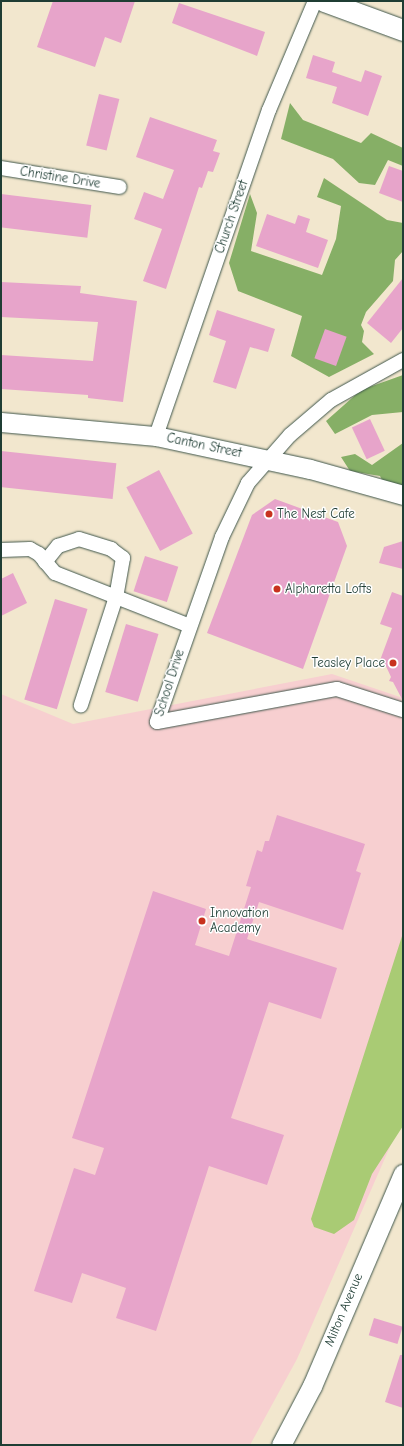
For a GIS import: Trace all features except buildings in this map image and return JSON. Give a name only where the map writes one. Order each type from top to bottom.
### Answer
[{"type":"main road","points":[[324,1],[403,30]]},
{"type":"street","name":"Church Street","points":[[156,436],[269,110],[315,1]]},
{"type":"street","name":"Christine Drive","points":[[1,168],[120,187]]},
{"type":"street","name":"School Drive","points":[[403,360],[331,400],[267,460],[234,507],[188,625],[157,722],[337,689],[403,710]]},
{"type":"street","name":"Canton Street","points":[[1,422],[156,436],[267,460],[403,496]]},
{"type":"street","points":[[45,562],[58,546],[78,539],[118,552],[124,565],[116,597],[81,705]]},
{"type":"street","points":[[1,550],[30,549],[55,573],[188,625]]},
{"type":"street","name":"Milton Avenue","points":[[281,1445],[312,1386],[403,1174]]},
{"type":"shaded area","name":"Innovation Academy","points":[[332,674],[403,698],[403,1117],[297,1359],[250,1445],[1,1445],[1,694],[73,724]]},
{"type":"green space","points":[[290,103],[303,120],[361,143],[371,133],[403,148],[403,166],[388,160],[375,185],[359,183],[333,159],[281,139]]},
{"type":"green space","points":[[324,178],[387,220],[403,223],[403,251],[395,260],[393,281],[366,312],[361,325],[364,331],[362,342],[374,354],[329,377],[291,356],[302,316],[238,291],[229,263],[250,194],[257,213],[251,251],[322,275],[336,239],[341,206],[317,197]]},
{"type":"green space","points":[[403,375],[403,412],[372,415],[335,434],[326,421],[361,390]]},
{"type":"green space","points":[[403,443],[403,490],[384,484],[380,476],[350,471],[341,457],[355,454],[372,465]]},
{"type":"green space","points":[[403,933],[403,1126],[372,1174],[354,1220],[334,1234],[314,1227],[311,1219]]},
{"type":"place","name":"The Nest Cafe","points":[[269,514]]},
{"type":"place","name":"Alpharetta Lofts","points":[[277,589]]},
{"type":"place","name":"Teasley Place","points":[[393,663]]},
{"type":"place","name":"Innovation Academy","points":[[202,921]]}]
